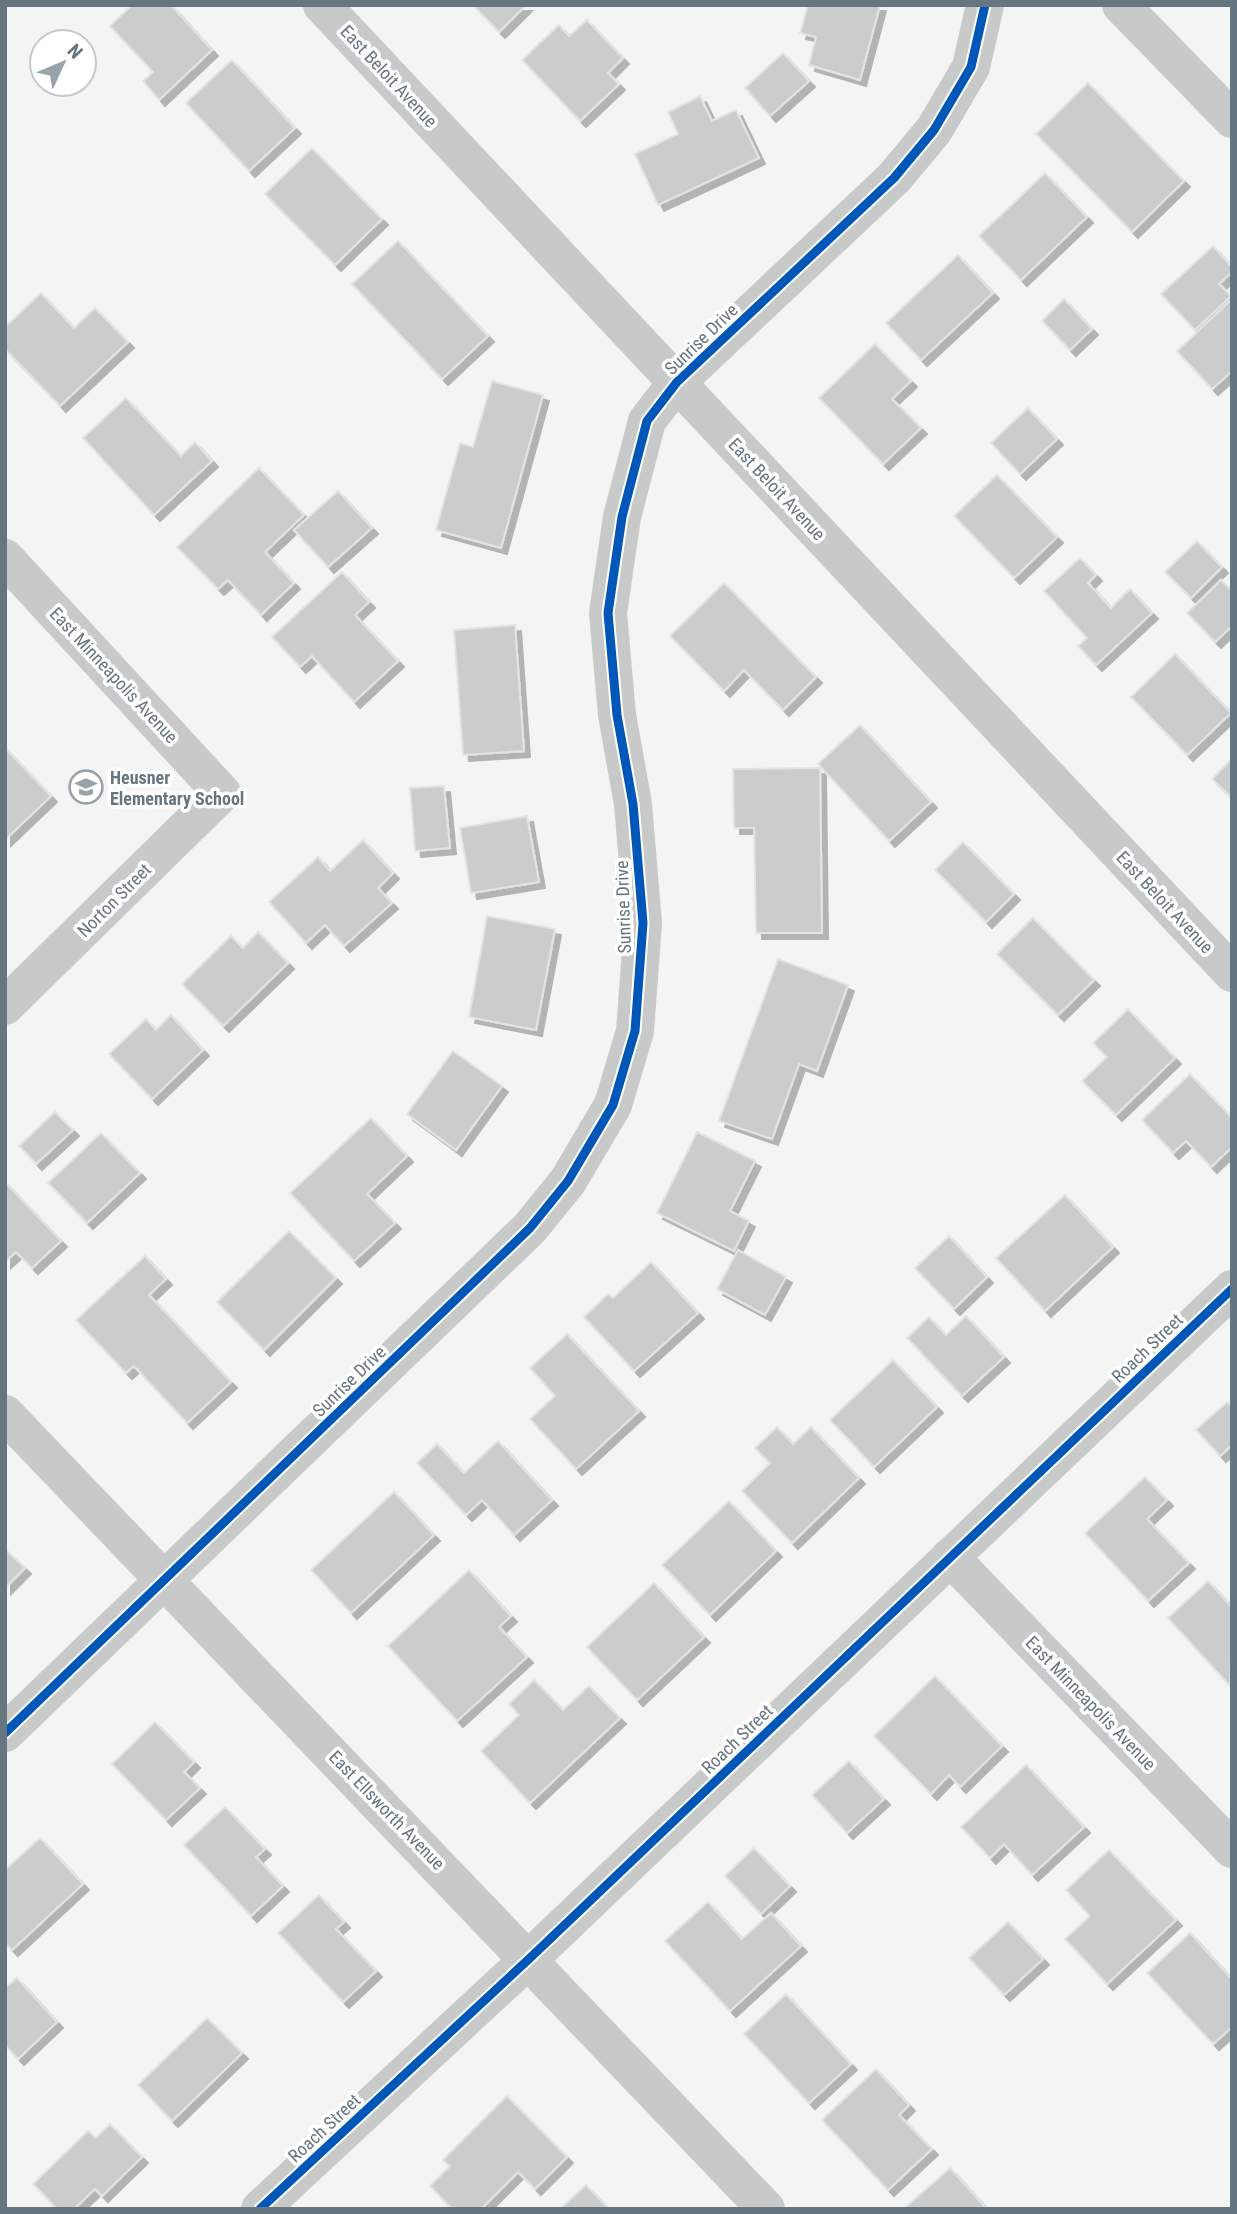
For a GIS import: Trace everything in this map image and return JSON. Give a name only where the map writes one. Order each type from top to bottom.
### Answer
[{"type":"street","name":"East Beloit Avenue","points":[[322,5],[1232,973]]},
{"type":"street","name":"Sunrise Drive","points":[[5,1733],[530,1228],[568,1181],[613,1105],[635,1031],[643,923],[634,804],[617,715],[608,613],[622,517],[647,421],[677,382],[894,178],[934,130],[971,67],[985,5]]},
{"type":"street","points":[[1121,5],[1232,119]]},
{"type":"street","name":"East Minneapolis Avenue","points":[[5,558],[222,793]]},
{"type":"street","name":"Norton Street","points":[[5,1006],[222,793]]},
{"type":"street","name":"Roach Street","points":[[260,2209],[530,1958],[1232,1289]]},
{"type":"street","name":"East Ellsworth Avenue","points":[[5,1414],[530,1958],[766,2209]]},
{"type":"street","name":"East Minneapolis Avenue","points":[[950,1557],[1232,1849]]},
{"type":"building","points":[[132,5],[171,5],[212,50],[159,100],[143,81],[153,72],[110,26]]},
{"type":"building","points":[[473,5],[526,5],[499,32]]},
{"type":"building","points":[[808,5],[880,5],[860,80],[809,65],[816,37],[800,33]]},
{"type":"building","points":[[587,20],[623,58],[608,73],[619,84],[580,121],[522,60],[559,25],[569,36]]},
{"type":"building","points":[[783,53],[809,81],[770,116],[745,88]]},
{"type":"building","points":[[232,60],[295,128],[249,171],[186,103]]},
{"type":"building","points":[[1088,83],[1184,181],[1132,232],[1036,134]]},
{"type":"building","points":[[700,96],[712,121],[736,110],[759,158],[658,205],[635,154],[678,134],[668,112]]},
{"type":"building","points":[[312,148],[382,219],[335,265],[265,194]]},
{"type":"building","points":[[1045,173],[1087,217],[1021,280],[979,236]]},
{"type":"building","points":[[398,241],[488,336],[442,379],[352,284]]},
{"type":"building","points":[[1213,246],[1232,267],[1232,272],[1219,284],[1231,296],[1195,330],[1161,294]]},
{"type":"building","points":[[958,255],[993,293],[921,360],[886,323]]},
{"type":"building","points":[[41,293],[74,328],[95,308],[128,342],[60,406],[5,349],[5,327]]},
{"type":"building","points":[[1064,299],[1092,329],[1070,350],[1042,321]]},
{"type":"building","points":[[1232,299],[1232,371],[1212,389],[1177,351]]},
{"type":"building","points":[[875,344],[911,381],[892,399],[921,428],[883,464],[819,398]]},
{"type":"building","points":[[492,381],[543,395],[501,548],[436,530],[460,443],[473,447]]},
{"type":"building","points":[[126,398],[181,456],[195,442],[212,461],[154,515],[83,438]]},
{"type":"building","points":[[1028,408],[1057,439],[1020,474],[991,443]]},
{"type":"building","points":[[259,468],[304,515],[265,552],[294,583],[261,615],[228,580],[218,589],[177,547]]},
{"type":"building","points":[[997,475],[1057,537],[1014,578],[954,516]]},
{"type":"building","points":[[338,491],[372,528],[328,567],[294,530]]},
{"type":"building","points":[[1197,541],[1222,567],[1191,598],[1165,572]]},
{"type":"building","points":[[1080,558],[1096,575],[1088,583],[1111,608],[1130,589],[1152,613],[1096,665],[1078,646],[1087,638],[1044,591]]},
{"type":"building","points":[[342,572],[369,602],[355,615],[398,661],[354,702],[312,656],[300,667],[272,637]]},
{"type":"building","points":[[1221,580],[1232,591],[1232,626],[1215,642],[1187,613]]},
{"type":"building","points":[[724,583],[816,677],[783,710],[744,670],[724,691],[670,636]]},
{"type":"building","points":[[515,625],[524,751],[463,755],[454,630]]},
{"type":"building","points":[[1175,654],[1231,713],[1187,755],[1131,697]]},
{"type":"building","points":[[860,725],[931,802],[889,841],[818,764]]},
{"type":"building","points":[[5,748],[51,796],[5,840]]},
{"type":"building","points":[[1232,759],[1232,798],[1212,779]]},
{"type":"building","points":[[820,768],[822,933],[756,933],[754,828],[734,828],[733,769]]},
{"type":"building","points":[[444,786],[450,848],[415,851],[410,788]]},
{"type":"building","points":[[527,816],[539,882],[471,893],[460,828]]},
{"type":"building","points":[[363,840],[393,873],[378,888],[392,903],[344,946],[325,925],[306,943],[269,902],[318,857],[330,871]]},
{"type":"building","points":[[963,842],[1014,894],[986,922],[935,870]]},
{"type":"building","points":[[487,916],[555,929],[536,1030],[469,1017]]},
{"type":"building","points":[[1033,918],[1094,980],[1058,1015],[997,954]]},
{"type":"building","points":[[258,932],[288,963],[223,1026],[182,984],[231,936],[243,948]]},
{"type":"building","points":[[778,959],[848,985],[817,1071],[799,1064],[772,1139],[719,1121]]},
{"type":"building","points":[[1128,1009],[1175,1058],[1116,1115],[1082,1081],[1107,1057],[1093,1043]]},
{"type":"building","points":[[171,1015],[203,1050],[152,1099],[109,1054],[146,1019],[156,1030]]},
{"type":"building","points":[[453,1051],[502,1086],[456,1150],[407,1114]]},
{"type":"building","points":[[1190,1074],[1232,1118],[1232,1147],[1211,1167],[1186,1141],[1173,1153],[1142,1120]]},
{"type":"building","points":[[55,1112],[73,1130],[36,1164],[19,1146]]},
{"type":"building","points":[[371,1118],[407,1156],[367,1194],[395,1223],[354,1261],[290,1193]]},
{"type":"building","points":[[697,1132],[755,1161],[730,1211],[749,1221],[734,1251],[657,1213]]},
{"type":"building","points":[[101,1133],[140,1173],[87,1223],[48,1183]]},
{"type":"building","points":[[5,1182],[61,1241],[32,1268],[16,1252],[5,1262]]},
{"type":"building","points":[[1065,1195],[1113,1247],[1045,1311],[996,1258]]},
{"type":"building","points":[[289,1231],[336,1278],[264,1350],[217,1302]]},
{"type":"building","points":[[949,1236],[987,1277],[954,1309],[915,1268]]},
{"type":"building","points":[[738,1250],[786,1277],[765,1315],[717,1289]]},
{"type":"building","points":[[145,1256],[166,1279],[149,1295],[231,1382],[187,1423],[134,1366],[126,1373],[76,1320]]},
{"type":"building","points":[[651,1262],[698,1313],[634,1371],[584,1317],[608,1294],[613,1298]]},
{"type":"building","points":[[966,1316],[1004,1357],[962,1396],[907,1338],[929,1317],[946,1335]]},
{"type":"building","points":[[567,1334],[639,1411],[576,1469],[530,1419],[555,1396],[530,1368]]},
{"type":"building","points":[[893,1360],[937,1407],[874,1467],[830,1420]]},
{"type":"building","points":[[1227,1402],[1232,1407],[1232,1445],[1220,1456],[1196,1430]]},
{"type":"building","points":[[777,1427],[793,1444],[811,1427],[859,1478],[792,1543],[742,1491],[770,1463],[755,1448]]},
{"type":"building","points":[[498,1441],[552,1500],[514,1535],[482,1500],[466,1515],[417,1463],[437,1444],[464,1473]]},
{"type":"building","points":[[1145,1477],[1167,1500],[1147,1519],[1189,1563],[1148,1601],[1085,1533]]},
{"type":"building","points":[[394,1492],[434,1535],[351,1613],[311,1570]]},
{"type":"building","points":[[729,1501],[776,1551],[710,1615],[662,1565]]},
{"type":"building","points":[[5,1549],[25,1568],[5,1588]]},
{"type":"building","points":[[469,1570],[511,1616],[499,1627],[527,1657],[457,1721],[388,1646]]},
{"type":"building","points":[[1208,1581],[1232,1607],[1230,1686],[1168,1618]]},
{"type":"building","points":[[654,1583],[704,1637],[637,1700],[587,1647]]},
{"type":"building","points":[[935,1676],[1002,1746],[960,1787],[949,1775],[931,1794],[874,1736]]},
{"type":"building","points":[[534,1680],[563,1710],[589,1686],[620,1718],[530,1803],[481,1751],[519,1715],[509,1704]]},
{"type":"building","points":[[155,1722],[194,1762],[184,1772],[200,1788],[166,1820],[112,1764]]},
{"type":"building","points":[[849,1761],[884,1799],[847,1833],[812,1795]]},
{"type":"building","points":[[1026,1765],[1084,1827],[1032,1875],[1004,1844],[990,1858],[961,1827]]},
{"type":"building","points":[[225,1807],[265,1849],[256,1857],[283,1886],[251,1916],[184,1845]]},
{"type":"building","points":[[40,1838],[83,1884],[12,1950],[5,1943],[5,1870]]},
{"type":"building","points":[[754,1848],[790,1886],[761,1914],[725,1876]]},
{"type":"building","points":[[1109,1850],[1176,1920],[1107,1984],[1065,1939],[1090,1916],[1066,1890]]},
{"type":"building","points":[[319,1895],[344,1922],[336,1929],[376,1971],[343,2002],[278,1933]]},
{"type":"building","points":[[708,1902],[742,1939],[771,1913],[801,1946],[730,2011],[665,1941]]},
{"type":"building","points":[[1008,1922],[1043,1959],[1004,1995],[969,1958]]},
{"type":"building","points":[[1190,1933],[1232,1979],[1232,2027],[1213,2044],[1147,1973]]},
{"type":"building","points":[[17,1978],[57,2022],[18,2059],[5,2045],[5,1988]]},
{"type":"building","points":[[786,1994],[851,2064],[809,2103],[744,2034]]},
{"type":"building","points":[[207,2018],[242,2053],[172,2121],[138,2085]]},
{"type":"building","points":[[876,2069],[909,2105],[899,2115],[932,2149],[888,2190],[822,2120]]},
{"type":"building","points":[[507,2096],[567,2157],[535,2189],[518,2172],[481,2209],[452,2209],[430,2186],[450,2166],[443,2160]]},
{"type":"building","points":[[110,2124],[142,2157],[102,2196],[95,2189],[74,2209],[57,2209],[33,2184],[88,2131],[96,2138]]},
{"type":"building","points":[[950,2168],[987,2209],[909,2209],[907,2206]]},
{"type":"building","points":[[586,2185],[609,2209],[560,2209]]},
{"type":"cycle path","points":[[5,1733],[530,1228],[568,1181],[613,1105],[635,1031],[643,923],[633,804],[617,715],[608,613],[622,517],[647,421],[677,382],[894,178],[934,130],[971,67],[985,5]]},
{"type":"cycle path","points":[[260,2209],[530,1958],[1232,1289]]},
{"type":"place","name":"Heusner Elementary School","points":[[86,787]]}]
